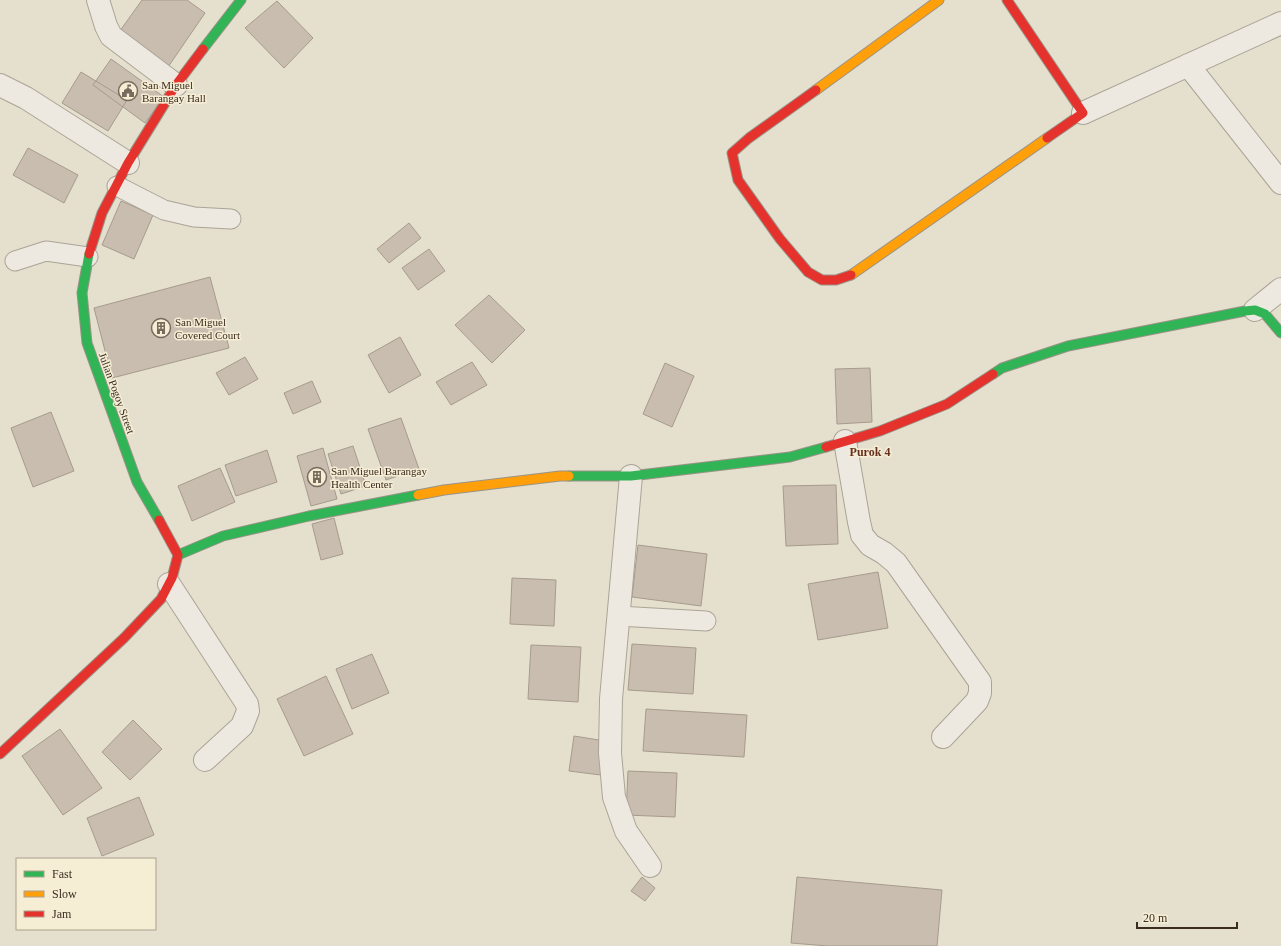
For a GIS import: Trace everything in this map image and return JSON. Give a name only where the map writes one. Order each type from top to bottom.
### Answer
[{"type":"street","points":[[98,0],[106,26],[111,36],[176,85]]},
{"type":"street","name":"Julian Pogoy Street","points":[[178,555],[137,482],[87,343],[82,293],[88,257],[102,213],[128,163],[176,85],[241,0]]},
{"type":"street","points":[[939,0],[749,138],[732,153],[738,180],[780,239],[808,272],[822,280],[836,280],[852,275],[1084,113],[1281,23]]},
{"type":"street","points":[[1008,0],[1084,113]]},
{"type":"street","points":[[1188,65],[1281,183]]},
{"type":"street","points":[[0,85],[26,98],[128,163]]},
{"type":"street","points":[[1255,310],[1281,289]]},
{"type":"street","points":[[0,754],[124,638],[161,599],[172,578],[178,555],[223,536],[309,516],[444,490],[560,476],[631,476],[790,457],[880,431],[947,404],[1002,368],[1068,346],[1255,310],[1265,314],[1281,333]]},
{"type":"street","points":[[846,441],[862,535],[870,545],[884,553],[896,563],[980,682],[980,693],[977,701],[943,737]]},
{"type":"street","points":[[631,476],[611,699],[610,754],[614,797],[626,831],[650,866]]},
{"type":"street","points":[[169,584],[247,704],[248,712],[242,726],[205,760]]},
{"type":"lane","points":[[117,186],[164,210],[194,217],[231,219]]},
{"type":"lane","points":[[15,261],[46,251],[88,257]]},
{"type":"lane","points":[[618,616],[706,621]]},
{"type":"building","points":[[142,0],[187,0],[205,13],[166,70],[117,35]]},
{"type":"building","points":[[277,1],[313,38],[284,68],[245,28]]},
{"type":"building","name":"San Miguel Barangay Hall","points":[[111,59],[164,97],[145,123],[93,85]]},
{"type":"building","points":[[81,72],[127,100],[108,131],[62,103]]},
{"type":"building","points":[[28,148],[78,175],[64,203],[13,175]]},
{"type":"building","points":[[121,201],[153,215],[134,259],[102,245]]},
{"type":"building","points":[[409,223],[421,238],[389,263],[377,249]]},
{"type":"building","points":[[429,249],[445,271],[418,290],[402,268]]},
{"type":"building","name":"San Miguel Covered Court","points":[[210,277],[229,348],[112,378],[94,308]]},
{"type":"building","points":[[489,295],[525,330],[492,363],[455,325]]},
{"type":"building","points":[[400,337],[421,375],[389,393],[368,355]]},
{"type":"building","points":[[245,357],[258,379],[229,395],[216,373]]},
{"type":"building","points":[[472,362],[487,385],[451,405],[436,382]]},
{"type":"building","points":[[665,363],[694,376],[672,427],[643,414]]},
{"type":"building","points":[[870,368],[872,422],[837,424],[835,369]]},
{"type":"building","points":[[312,381],[321,402],[293,414],[284,393]]},
{"type":"building","points":[[51,412],[74,471],[33,487],[11,428]]},
{"type":"building","points":[[401,418],[419,469],[386,480],[368,429]]},
{"type":"building","points":[[353,446],[366,486],[341,494],[328,454]]},
{"type":"building","name":"San Miguel Barangay Health Center","points":[[323,448],[337,499],[311,506],[297,456]]},
{"type":"building","points":[[267,450],[277,482],[236,496],[225,465]]},
{"type":"building","points":[[220,468],[235,502],[192,521],[178,486]]},
{"type":"building","points":[[836,485],[838,544],[786,546],[783,486]]},
{"type":"building","points":[[334,518],[343,554],[321,560],[312,524]]},
{"type":"building","points":[[638,545],[707,554],[701,606],[632,597]]},
{"type":"building","points":[[878,572],[888,628],[818,640],[808,584]]},
{"type":"building","points":[[512,578],[556,580],[554,626],[510,624]]},
{"type":"building","points":[[632,644],[696,648],[693,694],[628,690]]},
{"type":"building","points":[[531,645],[581,647],[578,702],[528,699]]},
{"type":"building","points":[[372,654],[389,693],[352,709],[336,669]]},
{"type":"building","points":[[326,676],[353,734],[304,756],[277,699]]},
{"type":"building","points":[[646,709],[747,715],[744,757],[643,751]]},
{"type":"building","points":[[133,720],[162,749],[130,780],[102,752]]},
{"type":"building","points":[[60,729],[102,788],[63,815],[22,756]]},
{"type":"building","points":[[574,736],[605,741],[601,775],[569,771]]},
{"type":"building","points":[[628,771],[677,773],[675,817],[626,815]]},
{"type":"building","points":[[139,797],[154,835],[102,856],[87,818]]},
{"type":"building","points":[[642,877],[655,888],[645,901],[631,891]]},
{"type":"building","points":[[797,877],[942,890],[937,946],[828,946],[791,943]]},
{"type":"traffic: fast","points":[[203,49],[241,0]]},
{"type":"traffic: fast","points":[[89,254],[82,293],[87,343],[137,482],[159,520]]},
{"type":"traffic: fast","points":[[993,374],[1002,368],[1068,346],[1245,311],[1255,310],[1265,314],[1281,333]]},
{"type":"traffic: fast","points":[[569,476],[631,476],[790,457],[826,447]]},
{"type":"traffic: fast","points":[[178,555],[223,536],[309,516],[418,495]]},
{"type":"traffic: slow","points":[[816,90],[939,0]]},
{"type":"traffic: slow","points":[[851,275],[1047,138]]},
{"type":"traffic: slow","points":[[418,495],[444,490],[569,476]]},
{"type":"traffic: jam","points":[[1007,0],[1083,113],[1047,138]]},
{"type":"traffic: jam","points":[[89,254],[102,213],[128,163],[176,85],[203,49]]},
{"type":"traffic: jam","points":[[816,90],[749,138],[732,153],[738,180],[780,239],[808,272],[822,280],[836,280],[851,275]]},
{"type":"traffic: jam","points":[[826,447],[880,431],[947,404],[993,374]]},
{"type":"traffic: jam","points":[[0,754],[124,638],[161,599],[172,578],[178,555],[159,520]]},
{"type":"place","name":"San Miguel Barangay Hall","points":[[128,91]]},
{"type":"place","name":"San Miguel Covered Court","points":[[161,328]]},
{"type":"place","name":"San Miguel Barangay Health Center","points":[[317,477]]},
{"type":"district","name":"Purok 4","points":[[870,452]]}]
